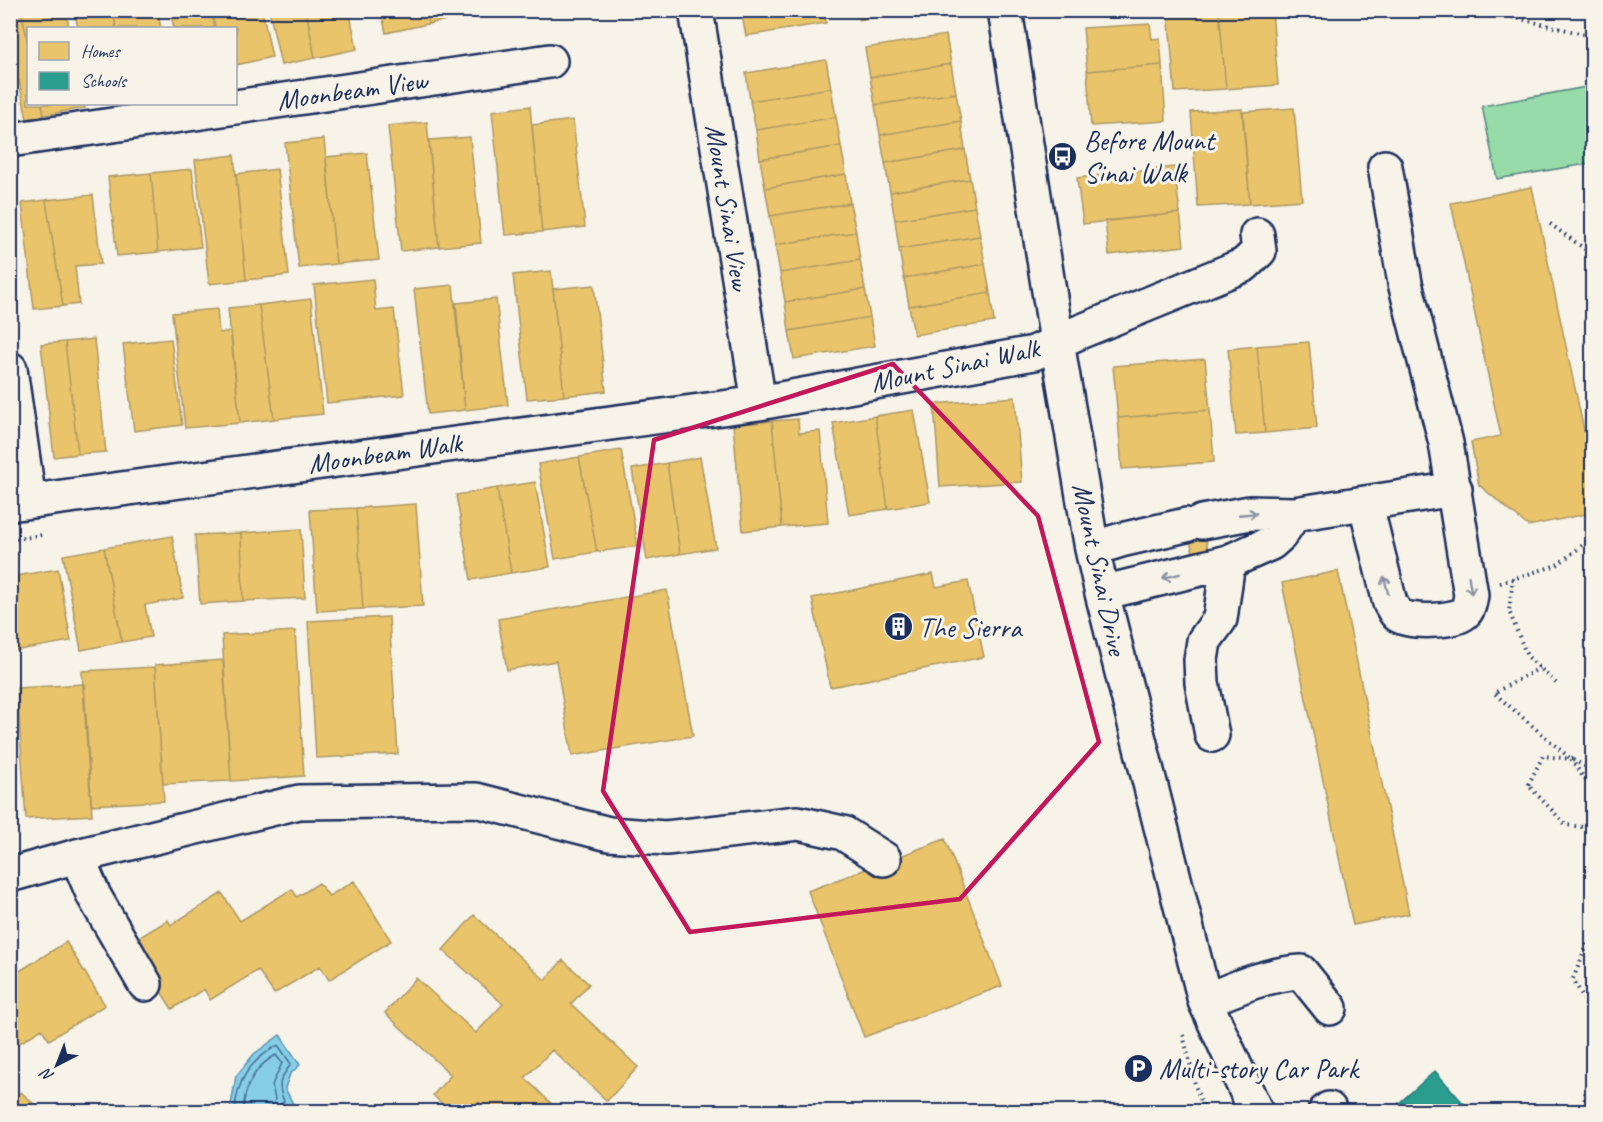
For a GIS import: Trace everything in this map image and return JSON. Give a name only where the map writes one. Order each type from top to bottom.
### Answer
[{"type":"street","name":"Mount Sinai View","points":[[696,10],[759,403]]},
{"type":"street","name":"Mount Sinai Drive","points":[[1005,10],[1057,342],[1092,549],[1102,593],[1205,1001],[1256,1112]]},
{"type":"street","name":"Moonbeam View","points":[[10,140],[550,61]]},
{"type":"street","points":[[1366,505],[1390,603],[1396,614],[1406,619],[1419,621],[1450,619],[1463,614],[1468,608],[1471,596],[1455,489],[1446,443],[1405,283],[1385,167]]},
{"type":"street","name":"Mount Sinai Walk","points":[[759,403],[1034,353],[1244,265],[1259,251],[1257,235]]},
{"type":"street","points":[[10,369],[20,503]]},
{"type":"street","name":"Moonbeam Walk","points":[[20,503],[759,403]]},
{"type":"street","points":[[1092,549],[1121,540],[1250,513],[1294,514],[1366,505],[1455,489]]},
{"type":"street","points":[[1102,593],[1228,562],[1270,543],[1280,535],[1294,514]]},
{"type":"street","points":[[1212,735],[1202,683],[1201,660],[1204,641],[1220,619],[1228,562]]},
{"type":"street","points":[[10,875],[77,856],[299,802],[476,800],[609,834],[666,838],[798,823],[843,833],[884,859]]},
{"type":"street","points":[[77,856],[94,896],[145,984]]},
{"type":"street","points":[[1205,1001],[1248,984],[1289,972],[1300,972],[1330,1008]]},
{"type":"street","points":[[1325,1112],[1329,1109],[1330,1112]]},
{"type":"path","points":[[1483,10],[1593,36]]},
{"type":"path","points":[[1550,224],[1593,254]]},
{"type":"path","points":[[1471,596],[1513,578],[1557,565],[1593,538]]},
{"type":"path","points":[[1513,578],[1509,611],[1527,656],[1556,683]]},
{"type":"path","points":[[1540,668],[1494,693],[1571,759],[1593,770]]},
{"type":"path","points":[[1593,790],[1571,759],[1543,756],[1528,785],[1566,825],[1593,828]]},
{"type":"path","points":[[1593,933],[1574,979],[1593,1014]]},
{"type":"path","points":[[1583,1112],[1593,1041]]},
{"type":"highlighted area","points":[[893,364],[1038,516],[1099,742],[960,899],[690,932],[603,791],[654,440]]},
{"type":"green space","points":[[1592,86],[1592,163],[1497,179],[1482,106]]},
{"type":"water","points":[[280,1035],[300,1065],[290,1074],[285,1088],[293,1104],[281,1111],[230,1111],[236,1076],[254,1054]]},
{"type":"building: Homes","points":[[10,10],[21,10],[27,38],[27,105],[42,105],[44,115],[27,119],[19,81],[10,83]]},
{"type":"building: Homes","points":[[21,10],[66,10],[69,27],[27,27],[27,38]]},
{"type":"building: Homes","points":[[74,10],[113,10],[116,27],[78,27]]},
{"type":"building: Homes","points":[[113,10],[157,10],[161,27],[116,27]]},
{"type":"building: Homes","points":[[170,10],[211,10],[215,27],[174,27]]},
{"type":"building: Homes","points":[[211,10],[262,10],[272,57],[237,65],[237,27],[215,27]]},
{"type":"building: Homes","points":[[269,10],[306,10],[315,58],[281,65]]},
{"type":"building: Homes","points":[[306,10],[349,10],[357,49],[315,58]]},
{"type":"building: Homes","points":[[381,10],[426,10],[428,24],[386,33]]},
{"type":"building: Homes","points":[[426,10],[465,10],[466,16],[428,24]]},
{"type":"building: Homes","points":[[473,10],[496,10],[474,16]]},
{"type":"building: Homes","points":[[741,10],[824,10],[826,23],[746,36]]},
{"type":"building: Homes","points":[[857,10],[917,10],[859,20]]},
{"type":"building: Homes","points":[[1168,10],[1219,10],[1226,89],[1175,92]]},
{"type":"building: Homes","points":[[1219,10],[1272,10],[1278,85],[1226,89]]},
{"type":"building: Homes","points":[[1150,24],[1152,39],[1160,38],[1162,65],[1087,71],[1083,28]]},
{"type":"building: Homes","points":[[946,35],[951,64],[870,77],[865,48]]},
{"type":"building: Homes","points":[[826,60],[831,88],[750,101],[746,73]]},
{"type":"building: Homes","points":[[951,64],[956,93],[875,105],[870,77]]},
{"type":"building: Homes","points":[[1162,65],[1166,121],[1091,126],[1087,71]]},
{"type":"building: Homes","points":[[831,88],[836,117],[756,130],[750,101]]},
{"type":"building: Homes","points":[[956,93],[961,121],[880,135],[875,105]]},
{"type":"building: Homes","points":[[42,105],[84,105],[85,108],[44,115]]},
{"type":"building: Homes","points":[[530,106],[542,232],[505,235],[492,111]]},
{"type":"building: Homes","points":[[1294,108],[1302,200],[1250,204],[1243,112]]},
{"type":"building: Homes","points":[[1242,109],[1250,204],[1198,207],[1191,112]]},
{"type":"building: Homes","points":[[836,117],[841,146],[760,159],[756,130]]},
{"type":"building: Homes","points":[[573,120],[585,227],[542,232],[532,125]]},
{"type":"building: Homes","points":[[961,121],[965,150],[885,163],[880,135]]},
{"type":"building: Homes","points":[[427,122],[439,247],[401,251],[388,126]]},
{"type":"building: Homes","points":[[470,137],[481,243],[439,247],[429,140]]},
{"type":"building: Homes","points":[[324,139],[336,264],[299,268],[285,143]]},
{"type":"building: Homes","points":[[841,146],[846,174],[765,188],[760,159]]},
{"type":"building: Homes","points":[[965,150],[970,179],[890,192],[885,163]]},
{"type":"building: Homes","points":[[367,153],[379,260],[336,264],[326,157]]},
{"type":"building: Homes","points":[[234,155],[246,280],[209,284],[195,160]]},
{"type":"building: Homes","points":[[1174,167],[1180,213],[1083,224],[1077,178]]},
{"type":"building: Homes","points":[[192,169],[201,247],[158,252],[151,173]]},
{"type":"building: Homes","points":[[277,169],[289,275],[246,280],[236,174]]},
{"type":"building: Homes","points":[[151,173],[158,252],[117,256],[108,177]]},
{"type":"building: Homes","points":[[846,174],[850,203],[770,216],[765,188]]},
{"type":"building: Homes","points":[[970,179],[975,207],[895,220],[890,192]]},
{"type":"building: Homes","points":[[1532,187],[1592,468],[1592,513],[1528,526],[1479,485],[1471,442],[1501,436],[1451,203]]},
{"type":"building: Homes","points":[[93,195],[101,264],[75,266],[79,304],[63,306],[46,200]]},
{"type":"building: Homes","points":[[46,200],[63,306],[34,309],[22,203]]},
{"type":"building: Homes","points":[[850,203],[856,232],[775,245],[770,216]]},
{"type":"building: Homes","points":[[975,207],[980,236],[899,249],[895,220]]},
{"type":"building: Homes","points":[[1180,213],[1184,246],[1109,255],[1105,221]]},
{"type":"building: Homes","points":[[856,232],[860,260],[780,273],[775,245]]},
{"type":"building: Homes","points":[[980,236],[985,264],[904,278],[899,249]]},
{"type":"building: Homes","points":[[860,260],[865,289],[785,302],[780,273]]},
{"type":"building: Homes","points":[[985,264],[990,293],[909,306],[904,278]]},
{"type":"building: Homes","points":[[551,271],[564,396],[527,399],[513,275]]},
{"type":"building: Homes","points":[[373,279],[376,311],[394,309],[404,395],[327,403],[314,285]]},
{"type":"building: Homes","points":[[453,285],[465,410],[428,414],[414,289]]},
{"type":"building: Homes","points":[[594,285],[606,391],[564,396],[553,289]]},
{"type":"building: Homes","points":[[865,289],[870,317],[789,331],[785,302]]},
{"type":"building: Homes","points":[[990,293],[994,322],[914,335],[909,306]]},
{"type":"building: Homes","points":[[311,299],[323,414],[274,419],[259,305]]},
{"type":"building: Homes","points":[[496,299],[508,405],[465,410],[456,303]]},
{"type":"building: Homes","points":[[259,305],[274,419],[240,423],[228,308]]},
{"type":"building: Homes","points":[[217,309],[219,333],[231,331],[240,423],[185,428],[172,313]]},
{"type":"building: Homes","points":[[870,317],[875,346],[794,359],[789,331]]},
{"type":"building: Homes","points":[[94,339],[106,452],[78,454],[65,342]]},
{"type":"building: Homes","points":[[171,339],[182,425],[134,431],[123,344]]},
{"type":"building: Homes","points":[[65,342],[78,454],[54,457],[41,344]]},
{"type":"building: Homes","points":[[1309,342],[1317,428],[1265,433],[1257,346]]},
{"type":"building: Homes","points":[[1257,346],[1265,433],[1236,435],[1228,349]]},
{"type":"building: Homes","points":[[1205,359],[1210,410],[1118,418],[1113,366]]},
{"type":"building: Homes","points":[[1015,397],[1022,482],[940,487],[934,404]]},
{"type":"building: Homes","points":[[914,410],[930,502],[888,509],[875,416]]},
{"type":"building: Homes","points":[[1210,410],[1214,462],[1122,469],[1118,418]]},
{"type":"building: Homes","points":[[875,416],[888,509],[849,515],[833,423]]},
{"type":"building: Homes","points":[[798,419],[799,433],[820,431],[828,523],[782,527],[772,421]]},
{"type":"building: Homes","points":[[772,421],[782,527],[743,531],[733,425]]},
{"type":"building: Homes","points":[[621,450],[638,546],[597,552],[579,457]]},
{"type":"building: Homes","points":[[579,457],[597,552],[555,559],[538,464]]},
{"type":"building: Homes","points":[[700,457],[716,548],[680,554],[667,463]]},
{"type":"building: Homes","points":[[667,463],[680,554],[647,560],[632,469]]},
{"type":"building: Homes","points":[[535,482],[550,567],[511,573],[497,488]]},
{"type":"building: Homes","points":[[497,488],[511,573],[471,580],[456,495]]},
{"type":"building: Homes","points":[[416,504],[423,606],[363,609],[356,508]]},
{"type":"building: Homes","points":[[356,508],[363,609],[317,611],[310,510]]},
{"type":"building: Homes","points":[[1200,514],[1208,549],[1193,552],[1184,518]]},
{"type":"building: Homes","points":[[301,529],[305,598],[243,601],[241,533]]},
{"type":"building: Homes","points":[[241,533],[243,601],[200,604],[195,535]]},
{"type":"building: Homes","points":[[172,536],[183,598],[145,605],[151,637],[122,642],[104,548]]},
{"type":"building: Homes","points":[[104,548],[122,642],[81,650],[63,555]]},
{"type":"building: Homes","points":[[58,569],[71,641],[13,651],[10,637],[10,577]]},
{"type":"building: Homes","points":[[1338,571],[1409,914],[1353,925],[1282,583]]},
{"type":"building: Homes","name":"The Sierra","points":[[933,574],[936,587],[968,581],[984,657],[830,687],[812,598]]},
{"type":"building: Homes","points":[[667,590],[693,736],[572,756],[556,661],[507,670],[498,619]]},
{"type":"building: Homes","points":[[389,617],[398,754],[316,758],[308,621]]},
{"type":"building: Homes","points":[[295,631],[304,776],[231,781],[222,635]]},
{"type":"building: Homes","points":[[223,660],[231,781],[163,784],[155,665]]},
{"type":"building: Homes","points":[[155,667],[164,801],[91,805],[82,671]]},
{"type":"building: Homes","points":[[84,684],[92,815],[26,819],[17,688]]},
{"type":"building: Homes","points":[[10,726],[12,786],[10,786]]},
{"type":"building: Homes","points":[[945,839],[1002,986],[864,1037],[808,891]]},
{"type":"building: Homes","points":[[354,881],[391,941],[329,980],[320,966],[274,994],[258,970],[210,1000],[204,989],[172,1009],[130,943],[168,920],[171,925],[222,893],[240,921],[292,889],[297,897],[319,883],[329,896]]},
{"type":"building: Homes","points":[[474,915],[545,980],[563,960],[589,984],[571,1004],[638,1067],[607,1101],[552,1050],[525,1078],[560,1112],[489,1112],[479,1102],[469,1112],[450,1112],[433,1095],[451,1075],[385,1013],[416,978],[476,1033],[503,1004],[443,950]]},
{"type":"building: Homes","points":[[66,942],[105,1005],[49,1040],[42,1029],[10,1049],[10,977]]},
{"type":"building: Homes","points":[[21,1092],[42,1112],[10,1112],[10,1103]]},
{"type":"building: Schools","points":[[1435,1071],[1471,1112],[1389,1112]]},
{"type":"place","name":"Before Mount Sinai Walk","points":[[1063,156]]},
{"type":"place","name":"The Sierra","points":[[898,627]]},
{"type":"place","name":"Multi-story Car Park","points":[[1138,1068]]}]
